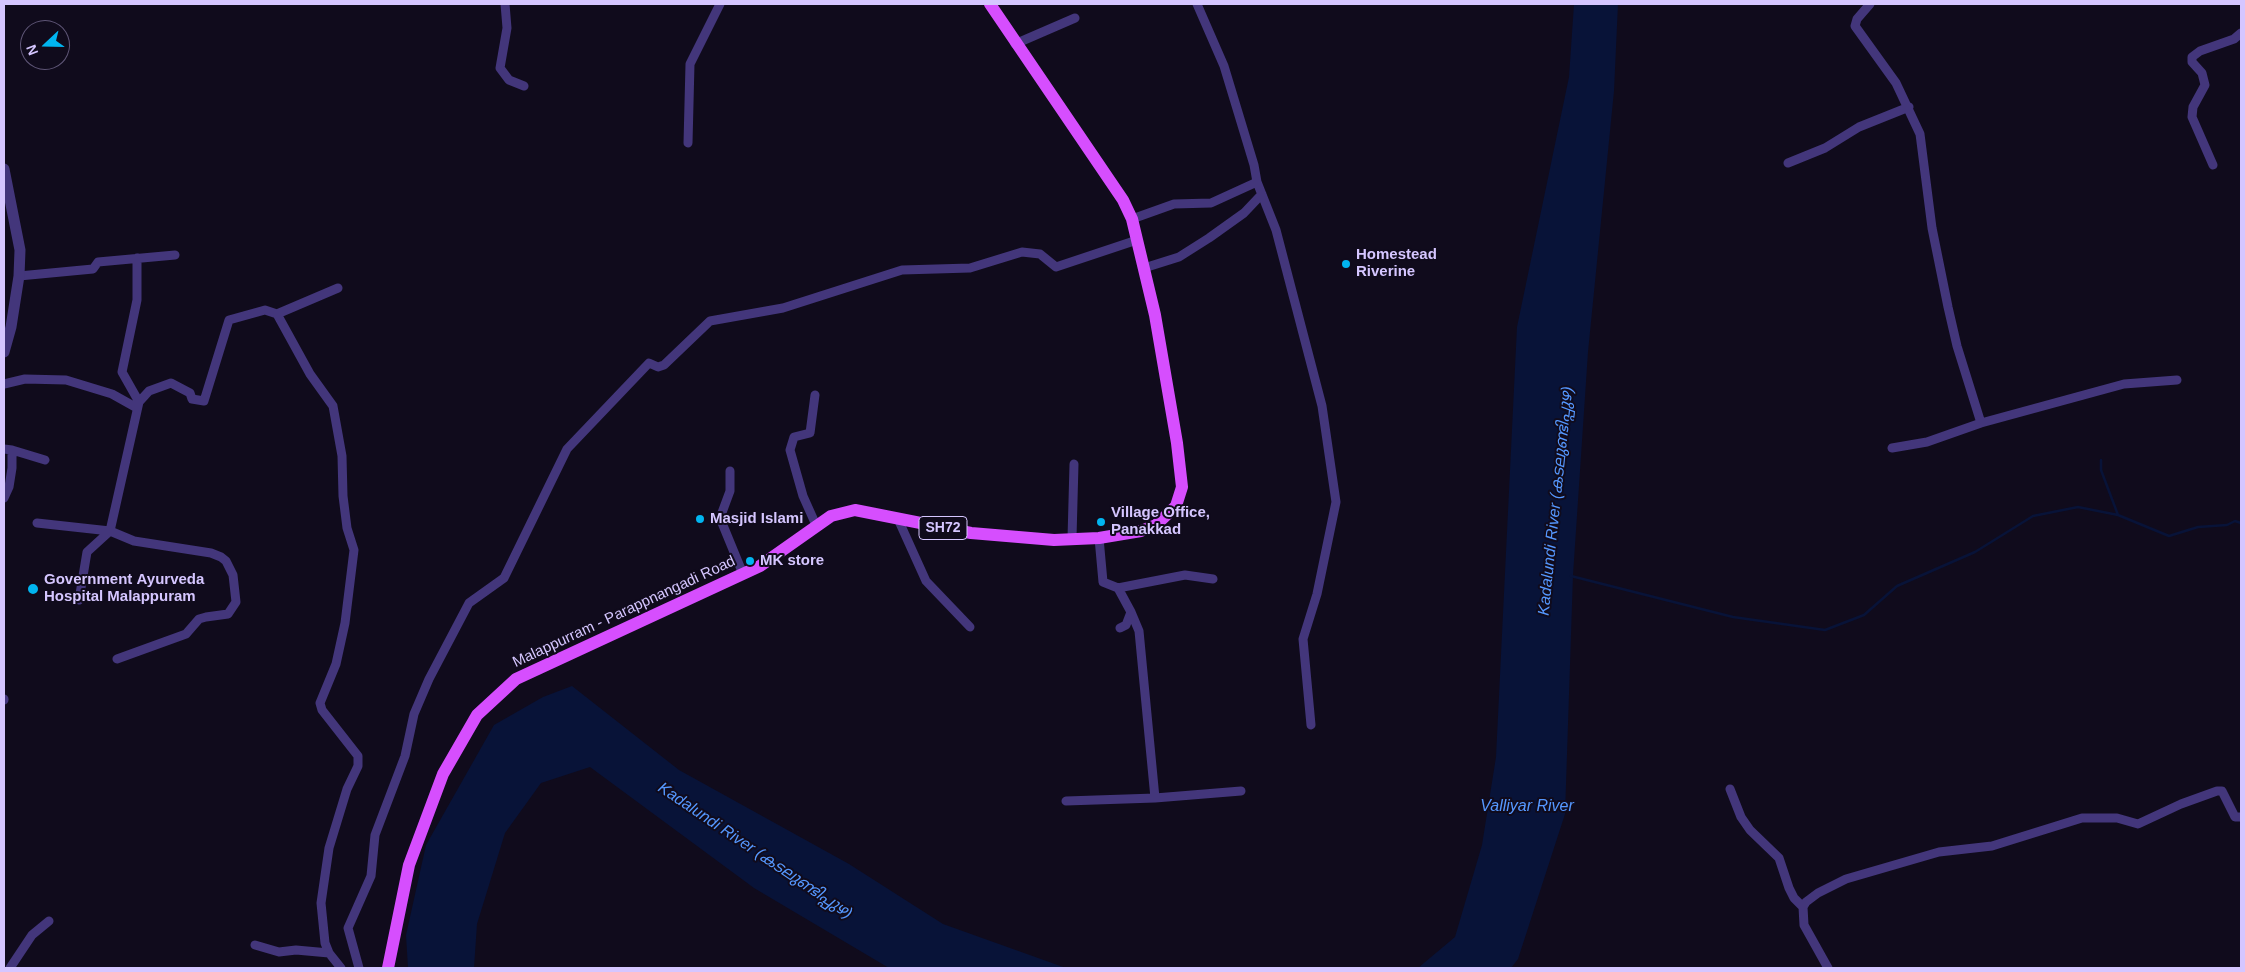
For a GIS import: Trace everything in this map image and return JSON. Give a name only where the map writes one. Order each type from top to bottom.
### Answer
[{"type":"main road","name":"Malappurram - Parappnangadi Road","points":[[388,968],[409,864],[443,774],[477,715],[516,679],[760,566],[831,516],[856,510],[898,520],[1017,538],[1099,538],[1141,531],[1156,525],[1176,506],[1182,487],[1155,315],[1132,219],[1123,200],[1015,44],[990,4]]},
{"type":"street","points":[[505,4],[506,28],[500,68],[509,80],[524,86]]},
{"type":"street","points":[[688,143],[690,64],[720,4]]},
{"type":"street","points":[[1197,4],[1224,66],[1257,182],[1276,230],[1322,406],[1336,502],[1317,594],[1302,639],[1311,725]]},
{"type":"street","points":[[1870,4],[1857,19],[1855,26],[1896,83],[1909,107],[1920,134],[1932,228],[1950,315],[1981,423]]},
{"type":"street","points":[[1015,44],[1075,18]]},
{"type":"street","points":[[2213,165],[2192,117],[2193,107],[2205,85],[2202,73],[2192,62],[2192,58],[2200,51],[2238,36],[2241,47]]},
{"type":"street","points":[[1788,164],[1826,148],[1859,127],[1909,107]]},
{"type":"street","points":[[4,169],[20,250],[19,276],[7,326],[4,352]]},
{"type":"street","points":[[1132,219],[1174,204],[1211,203],[1257,182]]},
{"type":"street","points":[[1144,268],[1179,257],[1244,212],[1262,194]]},
{"type":"street","points":[[359,968],[348,928],[371,876],[375,834],[405,756],[414,714],[429,679],[470,603],[504,578],[567,449],[649,363],[658,367],[664,365],[710,321],[783,308],[902,270],[970,268],[1022,252],[1040,254],[1056,267],[1137,240]]},
{"type":"street","points":[[19,276],[93,269],[98,262],[175,255]]},
{"type":"street","points":[[137,258],[137,300],[122,372],[138,405]]},
{"type":"street","points":[[79,600],[87,552],[110,531],[138,405],[149,391],[171,383],[190,393],[192,399],[204,401],[229,320],[265,310],[277,314],[338,288]]},
{"type":"street","points":[[277,314],[310,374],[333,406],[342,456],[343,496],[347,528],[354,550],[345,623],[336,664],[320,703],[322,710],[358,756],[358,766],[347,789],[330,848],[321,903],[322,925],[329,953],[341,968]]},
{"type":"street","points":[[4,384],[24,379],[66,380],[112,394],[138,405]]},
{"type":"street","points":[[1892,448],[1928,442],[1981,423],[2124,384],[2177,380]]},
{"type":"street","points":[[815,395],[810,433],[794,437],[790,450],[803,496],[816,525]]},
{"type":"street","points":[[4,498],[9,487],[12,468],[8,449],[45,460]]},
{"type":"street","points":[[1072,538],[1074,464]]},
{"type":"street","points":[[730,471],[730,491],[720,518],[743,574]]},
{"type":"street","points":[[898,520],[926,581],[970,627]]},
{"type":"street","points":[[37,522],[110,531],[134,541],[211,553],[226,561],[233,575],[236,593],[236,602],[228,614],[200,619],[186,634],[117,659]]},
{"type":"street","points":[[1099,538],[1103,582],[1118,588],[1185,575],[1213,579]]},
{"type":"street","points":[[1118,588],[1139,632],[1156,798]]},
{"type":"street","points":[[1120,628],[1126,625],[1131,612]]},
{"type":"street","points":[[1730,789],[1741,817],[1750,830],[1779,858],[1789,888],[1794,898],[1803,907]]},
{"type":"street","points":[[1066,801],[1156,798],[1241,791]]},
{"type":"street","points":[[1828,968],[1804,925],[1803,907],[1806,902],[1818,893],[1846,879],[1939,852],[1992,846],[2082,818],[2116,818],[2138,824],[2181,804],[2220,791],[2235,817],[2241,817]]},
{"type":"street","points":[[10,968],[32,935],[49,921]]},
{"type":"street","points":[[255,945],[279,952],[296,950],[329,953]]},
{"type":"water","name":"Valliyar River","points":[[1574,4],[1618,4],[1614,91],[1588,352],[1573,575],[1565,814],[1518,959],[1511,968],[1418,968],[1455,937],[1482,845],[1496,757],[1517,327],[1569,77]]},
{"type":"water","name":"Kadalundi River (കടലുണ്ടിപ്പുഴ)","points":[[572,686],[679,770],[849,864],[943,924],[1066,968],[889,968],[754,888],[590,767],[541,783],[505,833],[477,924],[474,968],[408,968],[406,935],[426,845],[494,725],[543,697]]},
{"type":"waterway","points":[[2101,460],[2101,470],[2118,515]]},
{"type":"waterway","points":[[1571,576],[1733,617],[1825,630],[1864,615],[1897,586],[1975,552],[2033,516],[2078,507],[2118,515],[2169,536],[2198,527],[2227,525],[2235,521],[2241,523]]},
{"type":"place","name":"Homestead Riverine","points":[[1346,264]]},
{"type":"place","name":"Masjid Islami","points":[[700,519]]},
{"type":"place","name":"Village Office, Panakkad","points":[[1101,522]]},
{"type":"place","name":"MK store","points":[[750,561]]},
{"type":"place","name":"Government Ayurveda Hospital Malappuram","points":[[33,589]]}]
